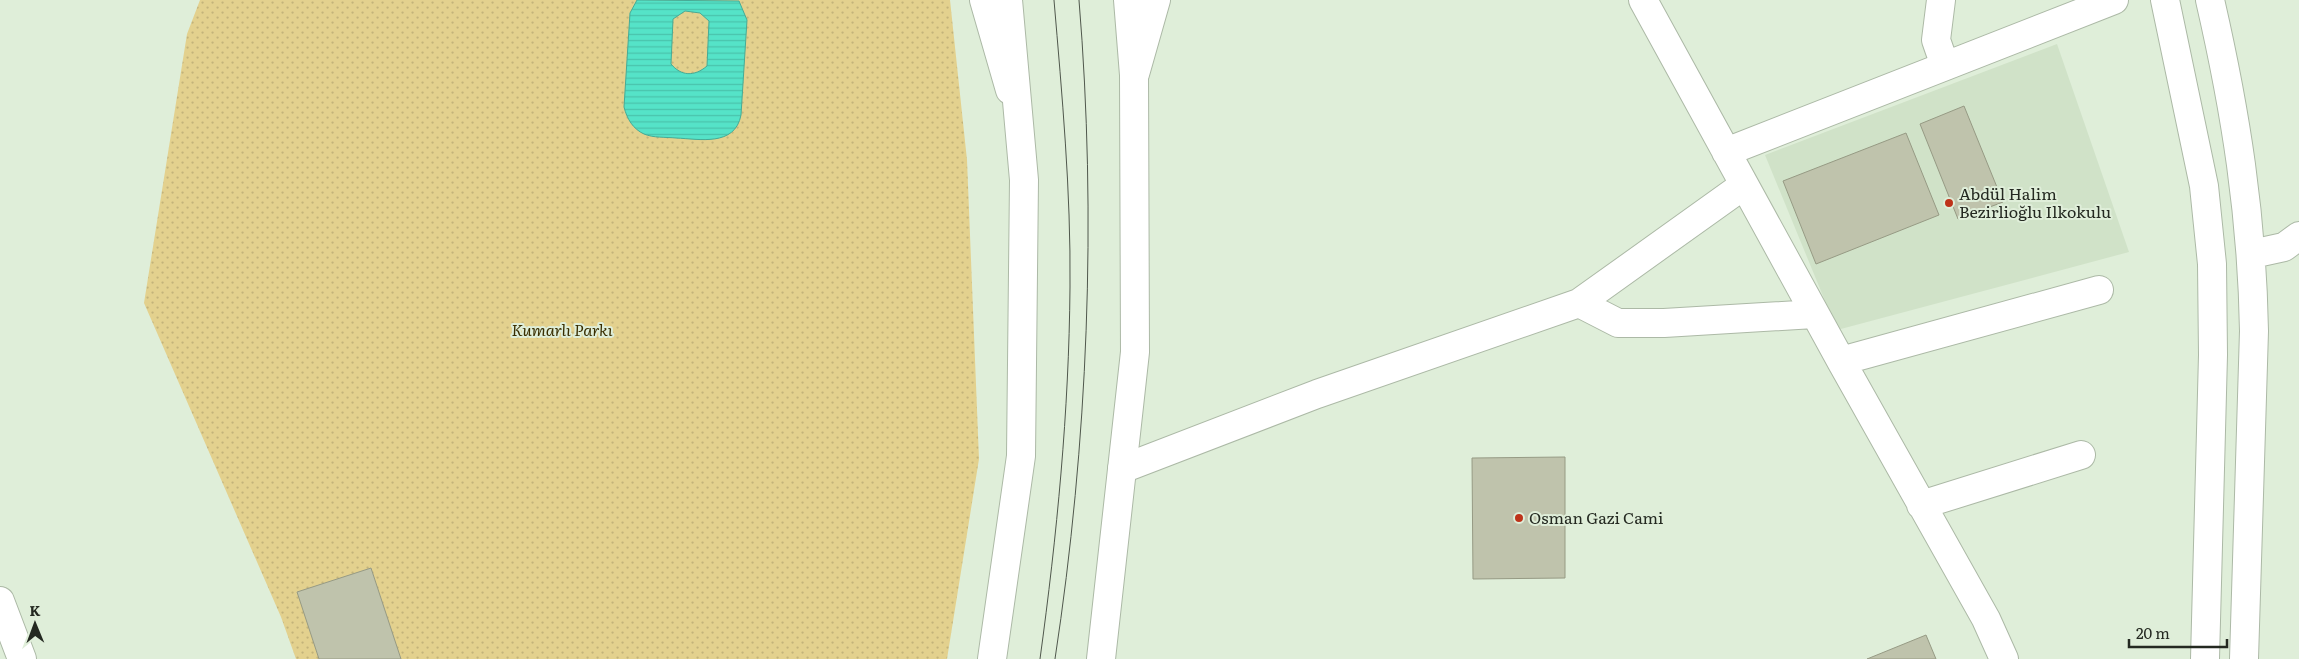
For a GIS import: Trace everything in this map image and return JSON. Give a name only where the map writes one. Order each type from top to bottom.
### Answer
[{"type":"main road","points":[[984,0],[1018,118]]},
{"type":"main road","points":[[992,659],[1021,456],[1024,180],[1008,0]]},
{"type":"main road","points":[[1101,659],[1135,352],[1134,75],[1128,0]]},
{"type":"main road","points":[[1134,75],[1156,0]]},
{"type":"main road","points":[[1643,0],[1814,314],[1986,619],[2004,659]]},
{"type":"main road","points":[[1941,0],[1936,40],[1945,66]]},
{"type":"main road","points":[[1726,152],[2114,0]]},
{"type":"main road","points":[[2165,0],[2204,186],[2212,264],[2213,375],[2205,659]]},
{"type":"main road","points":[[2210,0],[2233,106],[2246,195],[2252,254],[2254,331],[2244,659]]},
{"type":"main road","points":[[1122,469],[1317,394],[1579,303],[1744,185]]},
{"type":"main road","points":[[2252,254],[2284,247],[2299,236]]},
{"type":"main road","points":[[1841,361],[2099,290]]},
{"type":"main road","points":[[1579,303],[1618,323],[1664,323],[1814,314]]},
{"type":"main road","points":[[1921,505],[2081,455]]},
{"type":"main road","points":[[0,601],[22,659]]},
{"type":"shaded area","name":"Abdül Halim Bezirlioğlu Ilkokulu","points":[[2057,44],[2129,252],[1837,330],[1765,155]]},
{"type":"green space","name":"Kumarlı Parkı","points":[[200,0],[950,0],[967,160],[979,459],[947,659],[296,659],[281,617],[144,303],[187,34]]},
{"type":"water","points":[[637,0],[739,1],[747,20],[741,115],[732,132],[724,137],[705,140],[651,136],[640,132],[634,126],[627,116],[624,107],[630,13]],"holes":[[[685,11],[700,13],[709,21],[707,66],[697,72],[683,73],[671,64],[673,19]]]},
{"type":"building","points":[[1964,106],[2003,202],[1958,219],[1920,124]]},
{"type":"building","points":[[1906,133],[1939,215],[1816,264],[1783,181]]},
{"type":"building","name":"Osman Gazi Cami","points":[[1565,457],[1565,578],[1473,579],[1472,458]]},
{"type":"building","points":[[371,568],[401,659],[319,659],[297,592]]},
{"type":"building","points":[[1926,635],[1936,659],[1867,659]]},
{"type":"tram line","points":[[1040,659],[1052,566],[1065,426],[1070,287],[1063,107],[1054,0]]},
{"type":"tram line","points":[[1055,659],[1075,495],[1082,413],[1086,330],[1088,248],[1087,165],[1079,0]]},
{"type":"place","name":"Abdül Halim Bezirlioğlu Ilkokulu","points":[[1949,203]]},
{"type":"place","name":"Osman Gazi Cami","points":[[1519,518]]}]
